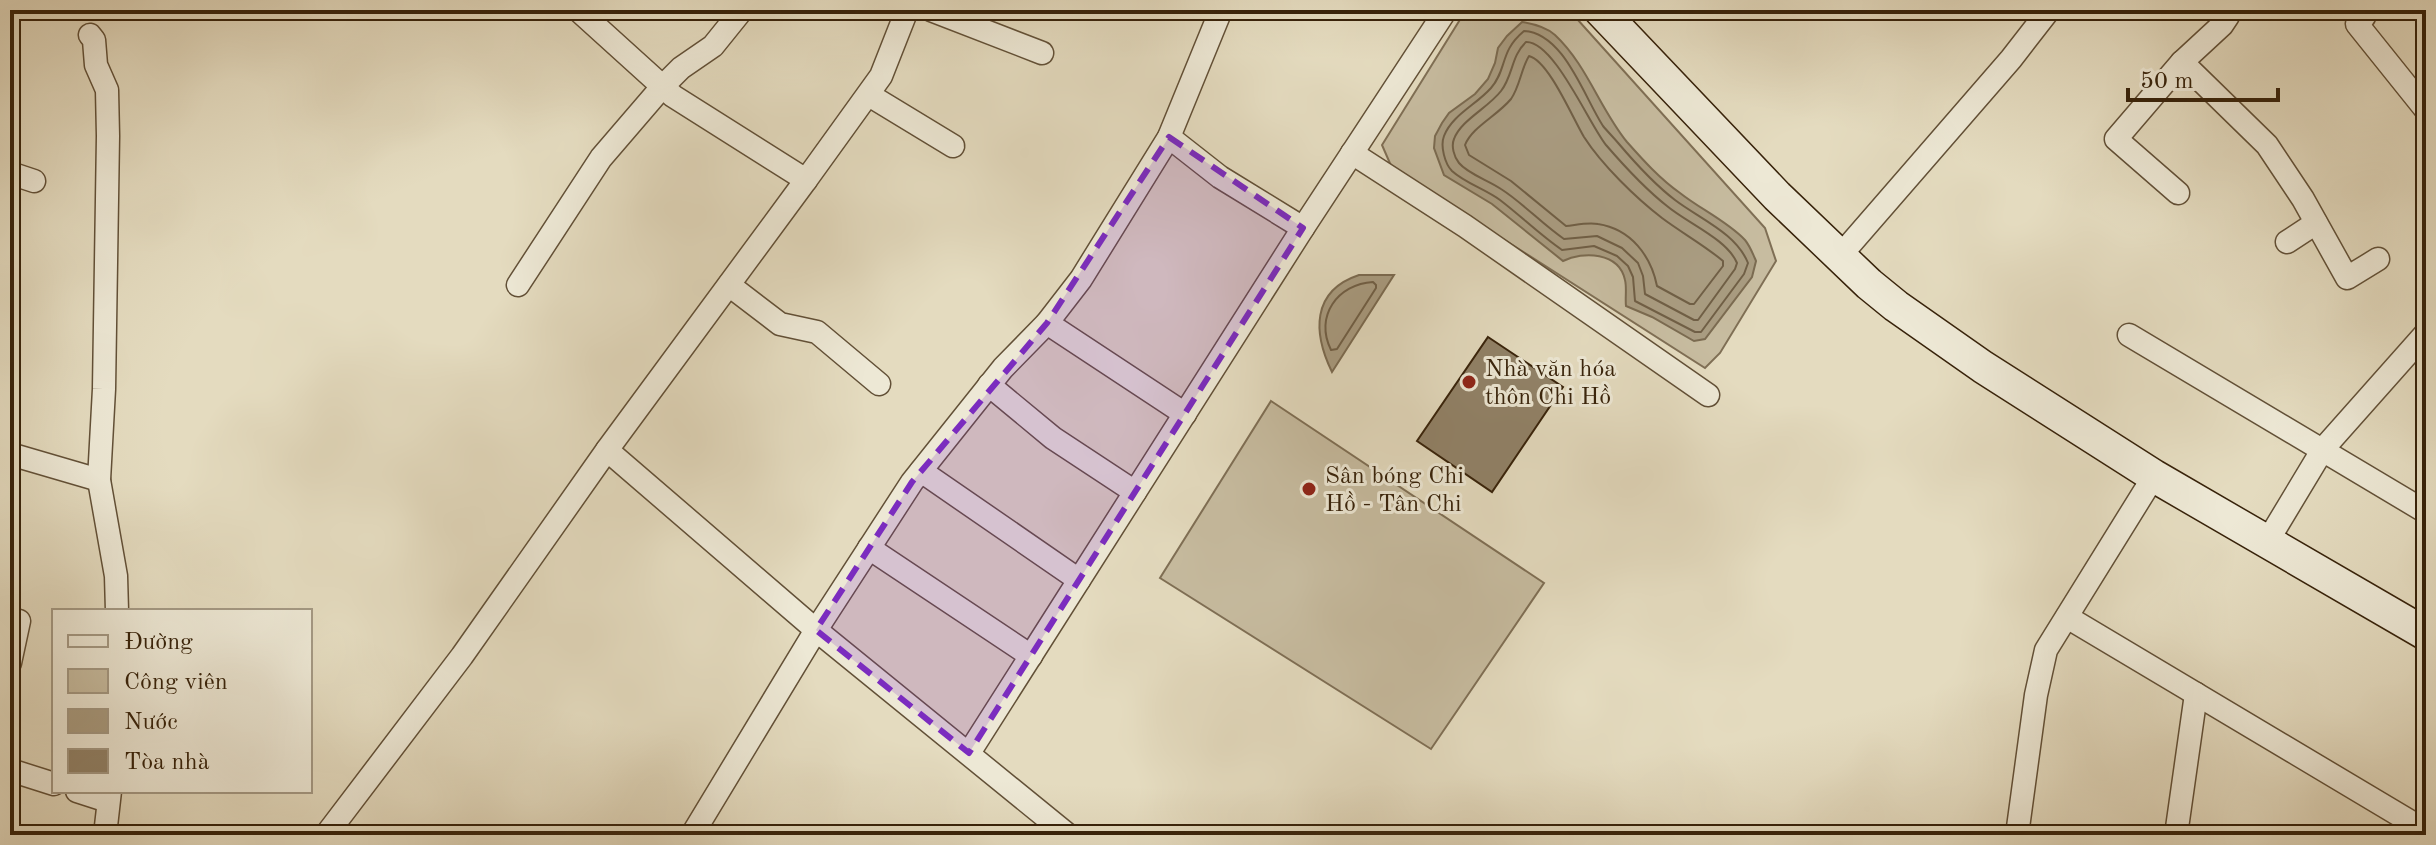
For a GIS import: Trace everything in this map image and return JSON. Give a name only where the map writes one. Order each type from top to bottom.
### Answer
[{"type":"street","points":[[518,285],[601,158],[662,87],[681,68],[713,46],[742,10]]},
{"type":"street","points":[[326,835],[462,656],[607,450],[869,95],[881,76],[907,10]]},
{"type":"street","points":[[931,10],[1042,53]]},
{"type":"street","points":[[692,835],[816,630],[921,471],[989,385],[1047,323],[1081,279],[1169,137],[1221,10]]},
{"type":"street","points":[[969,753],[1303,228],[1446,10]]},
{"type":"street","points":[[1600,10],[1777,196],[1869,284],[1931,331],[2154,476],[2426,634]]},
{"type":"street","points":[[1840,256],[2011,59],[2049,10]]},
{"type":"street","points":[[2178,193],[2116,139],[2182,62],[2222,25],[2228,10]]},
{"type":"street","points":[[2358,10],[2364,17],[2357,24],[2426,110]]},
{"type":"street","points":[[590,14],[662,87],[806,180]]},
{"type":"street","points":[[90,35],[94,40],[96,65],[107,90],[104,389],[99,480],[116,576],[117,609]]},
{"type":"street","points":[[2182,62],[2267,145],[2347,278],[2378,259]]},
{"type":"street","points":[[869,95],[953,146]]},
{"type":"street","points":[[1169,137],[1220,177],[1303,228]]},
{"type":"street","points":[[1352,153],[1465,226],[1708,395]]},
{"type":"street","points":[[10,173],[34,181]]},
{"type":"street","points":[[2287,242],[2316,223]]},
{"type":"street","points":[[729,285],[780,324],[817,332],[879,384]]},
{"type":"street","points":[[1047,323],[1185,414]]},
{"type":"street","points":[[2267,542],[2323,449],[2426,333]]},
{"type":"street","points":[[2129,335],[2426,512]]},
{"type":"street","points":[[989,385],[1053,438],[1135,492]]},
{"type":"street","points":[[607,450],[816,630],[1068,835]]},
{"type":"street","points":[[10,454],[99,480]]},
{"type":"street","points":[[921,471],[1079,580]]},
{"type":"street","points":[[2017,835],[2039,676],[2046,650],[2154,476]]},
{"type":"street","points":[[869,548],[1031,656]]},
{"type":"street","points":[[2067,617],[2426,831]]},
{"type":"street","points":[[10,663],[19,621]]},
{"type":"street","points":[[2176,835],[2196,694]]},
{"type":"street","points":[[10,770],[52,783]]},
{"type":"street","points":[[105,835],[109,796]]},
{"type":"highlighted area","points":[[1169,137],[1303,228],[969,753],[816,630],[912,482],[1047,323]]},
{"type":"green space","points":[[1466,10],[1569,10],[1765,228],[1776,261],[1720,353],[1705,368],[1392,168],[1382,145]]},
{"type":"green space","name":"Sân bóng Chi Hồ - Tân Chi","points":[[1271,401],[1544,583],[1431,749],[1160,578]]},
{"type":"water","points":[[1522,22],[1540,26],[1555,35],[1576,60],[1617,129],[1639,156],[1673,188],[1730,227],[1748,245],[1756,261],[1752,277],[1705,339],[1694,341],[1626,306],[1625,280],[1616,264],[1590,255],[1563,261],[1492,204],[1444,175],[1434,148],[1435,136],[1449,113],[1475,94],[1488,79],[1498,48]]},
{"type":"water","points":[[1359,275],[1394,275],[1332,372],[1321,343],[1320,315],[1332,291]]},
{"type":"building","points":[[1488,337],[1563,387],[1492,492],[1417,441]]},
{"type":"place","name":"Nhà văn hóa thôn Chi Hồ","points":[[1469,382]]},
{"type":"place","name":"Sân bóng Chi Hồ - Tân Chi","points":[[1309,489]]}]
